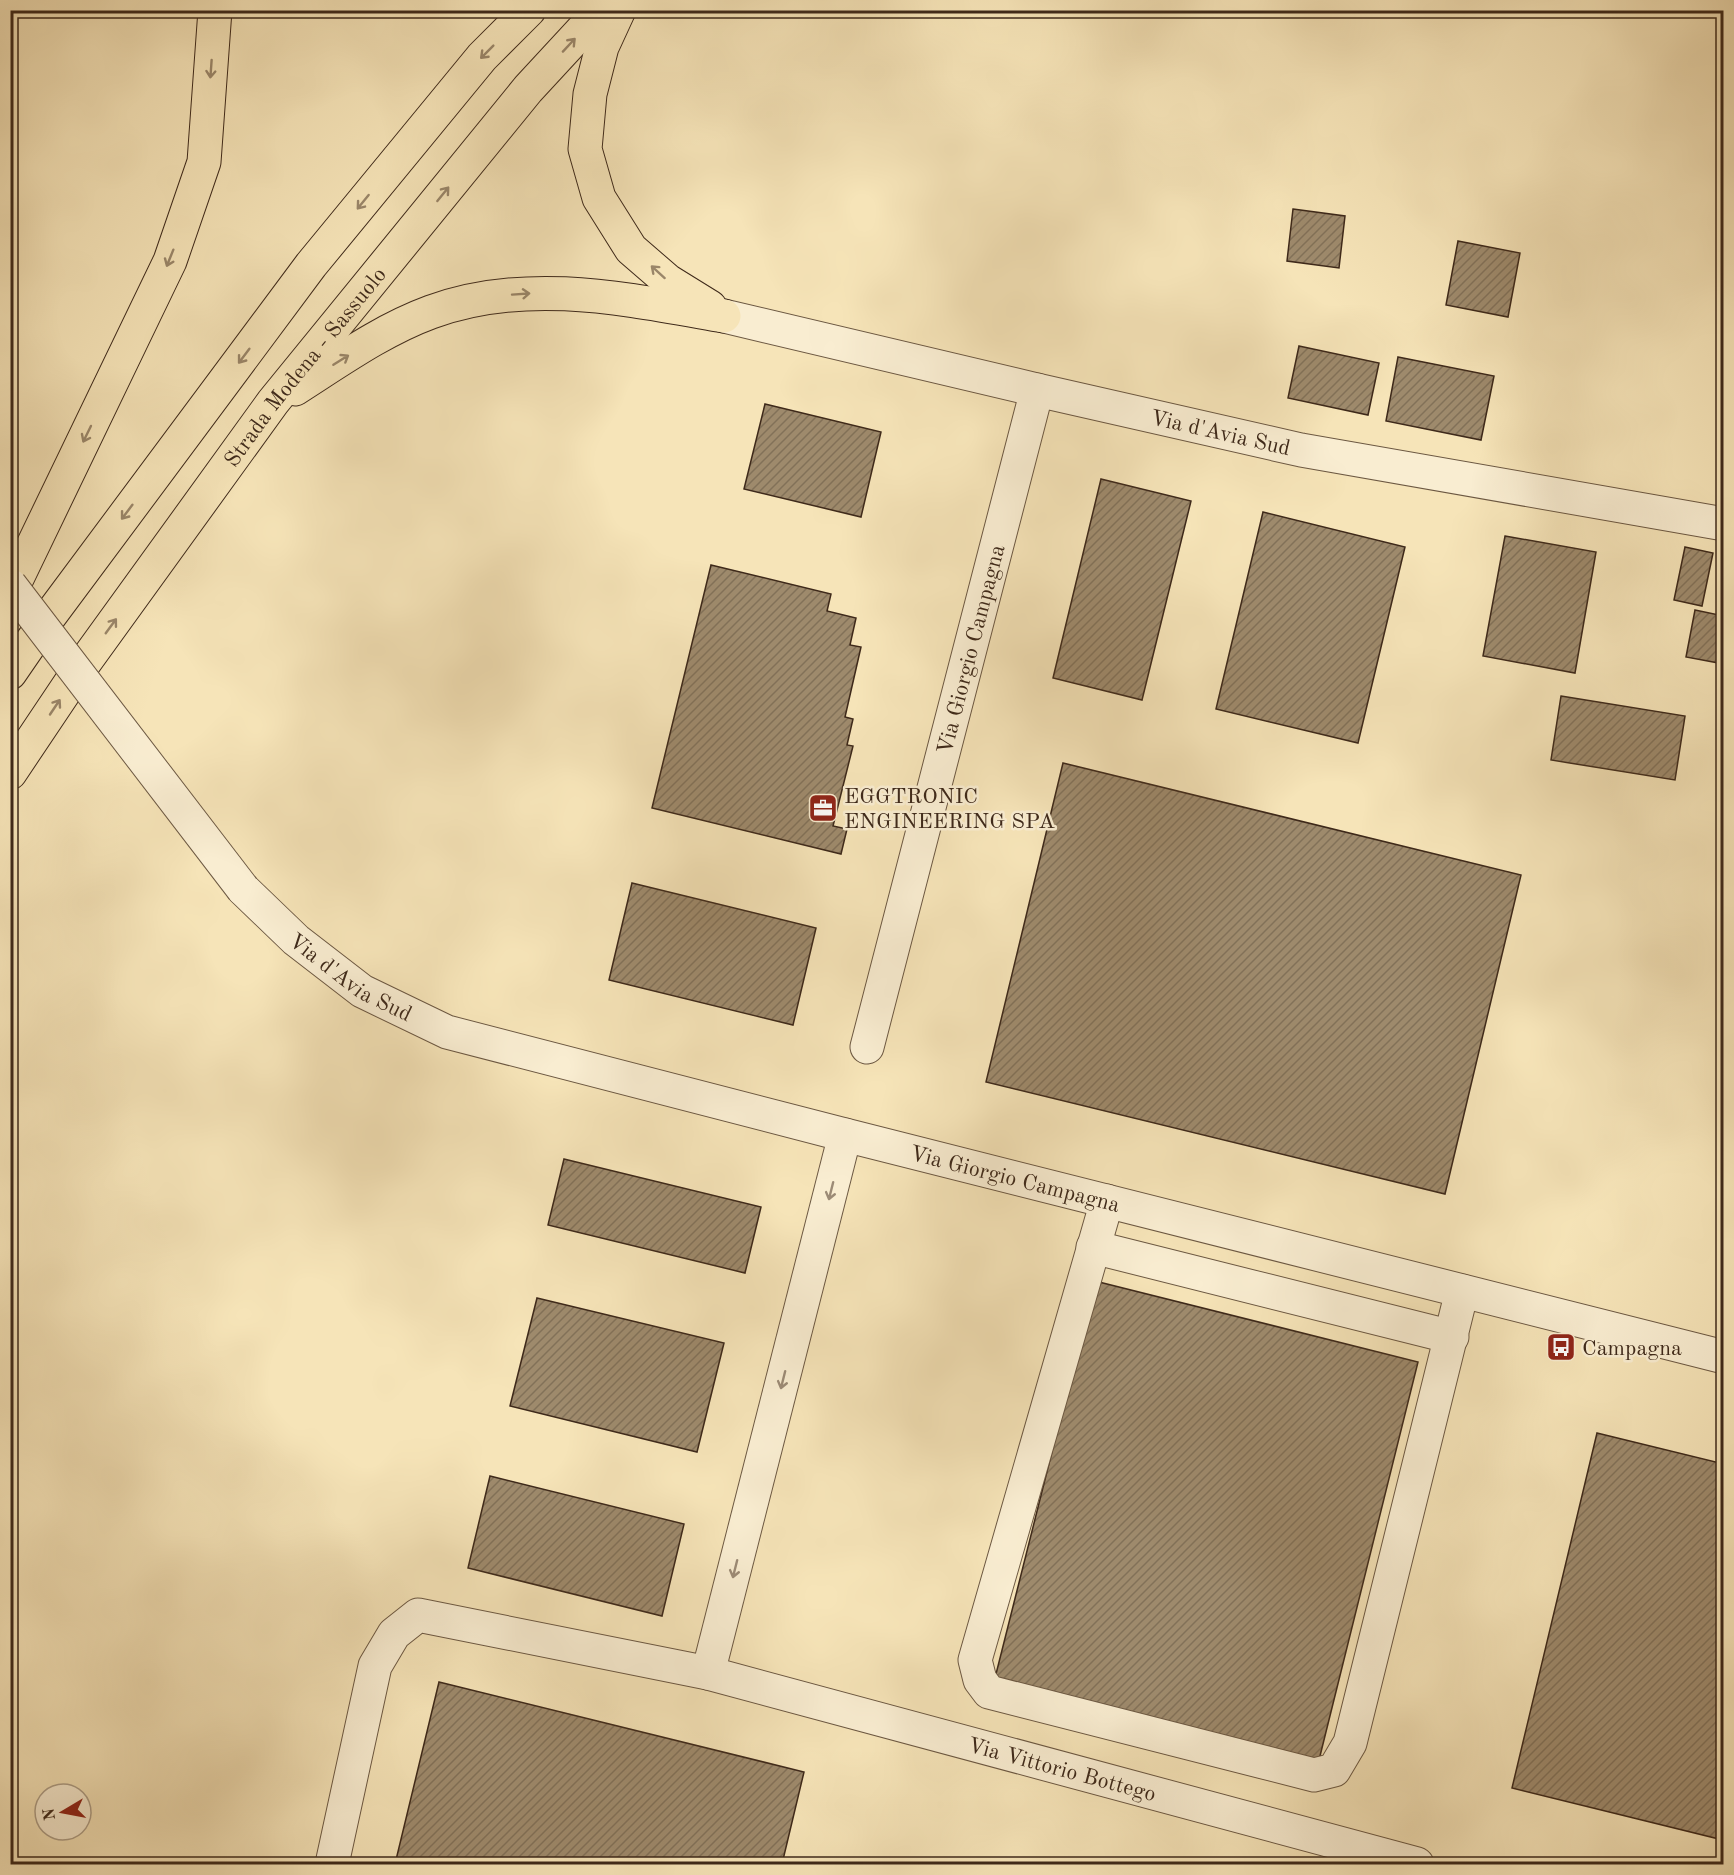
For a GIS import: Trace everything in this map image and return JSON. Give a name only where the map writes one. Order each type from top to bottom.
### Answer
[{"type":"highway","points":[[10,593],[170,261],[204,162],[215,10]]},
{"type":"highway","points":[[10,673],[311,265],[482,57],[529,10]]},
{"type":"highway","name":"Strada Modena - Sassuolo","points":[[10,773],[84,664],[273,402],[528,89],[602,10]]},
{"type":"highway","points":[[619,10],[602,47],[590,94],[585,148],[599,198],[631,249],[668,281],[724,316]]},
{"type":"highway","points":[[273,402],[375,338],[431,312],[489,296],[550,292],[613,297],[724,316]]},
{"type":"street","name":"Via d'Avia Sud","points":[[724,316],[1301,450],[1724,524]]},
{"type":"street","name":"Via Giorgio Campagna","points":[[867,1047],[1037,390]]},
{"type":"street","name":"Via d'Avia Sud","points":[[10,585],[243,889],[296,940],[362,992],[447,1032],[845,1135]]},
{"type":"street","name":"Via Giorgio Campagna","points":[[845,1135],[1724,1357]]},
{"type":"street","points":[[708,1673],[845,1135]]},
{"type":"street","points":[[1107,1201],[975,1660],[980,1680],[989,1692],[1302,1772],[1314,1775],[1334,1770],[1350,1743],[1462,1291]]},
{"type":"street","points":[[1093,1247],[1452,1337]]},
{"type":"street","name":"Via Vittorio Bottego","points":[[332,1864],[375,1666],[394,1634],[418,1615],[708,1673],[1417,1864]]},
{"type":"building","points":[[1293,209],[1345,216],[1339,268],[1287,261]]},
{"type":"building","points":[[1458,241],[1520,253],[1508,317],[1446,305]]},
{"type":"building","points":[[1299,346],[1379,363],[1368,415],[1288,398]]},
{"type":"building","points":[[1398,357],[1494,376],[1481,440],[1386,421]]},
{"type":"building","points":[[765,404],[881,432],[861,517],[744,489]]},
{"type":"building","points":[[1101,479],[1191,501],[1142,700],[1053,678]]},
{"type":"building","points":[[1263,512],[1405,547],[1358,743],[1216,709]]},
{"type":"building","points":[[1505,536],[1596,552],[1575,673],[1483,656]]},
{"type":"building","points":[[1685,547],[1713,553],[1702,606],[1674,600]]},
{"type":"building","points":[[711,565],[831,594],[827,611],[856,618],[850,645],[861,647],[845,717],[853,719],[847,745],[853,746],[833,826],[847,829],[841,854],[652,808]]},
{"type":"building","points":[[1695,610],[1724,616],[1724,664],[1686,657]]},
{"type":"building","points":[[1561,696],[1685,716],[1675,780],[1551,760]]},
{"type":"building","points":[[1063,763],[1521,875],[1445,1194],[986,1082]]},
{"type":"building","points":[[632,883],[816,928],[793,1025],[609,980]]},
{"type":"building","points":[[564,1159],[761,1207],[745,1273],[548,1225]]},
{"type":"building","points":[[1095,1281],[1418,1362],[1319,1760],[995,1678]]},
{"type":"building","points":[[537,1298],[724,1343],[697,1452],[510,1406]]},
{"type":"building","points":[[1597,1433],[1724,1464],[1724,1819],[1719,1839],[1512,1788]]},
{"type":"building","points":[[490,1476],[684,1524],[662,1616],[468,1568]]},
{"type":"building","points":[[439,1682],[804,1772],[782,1864],[395,1864]]},
{"type":"place","name":"EGGTRONIC ENGINEERING SPA","points":[[823,808]]},
{"type":"place","name":"Campagna","points":[[1561,1347]]}]
